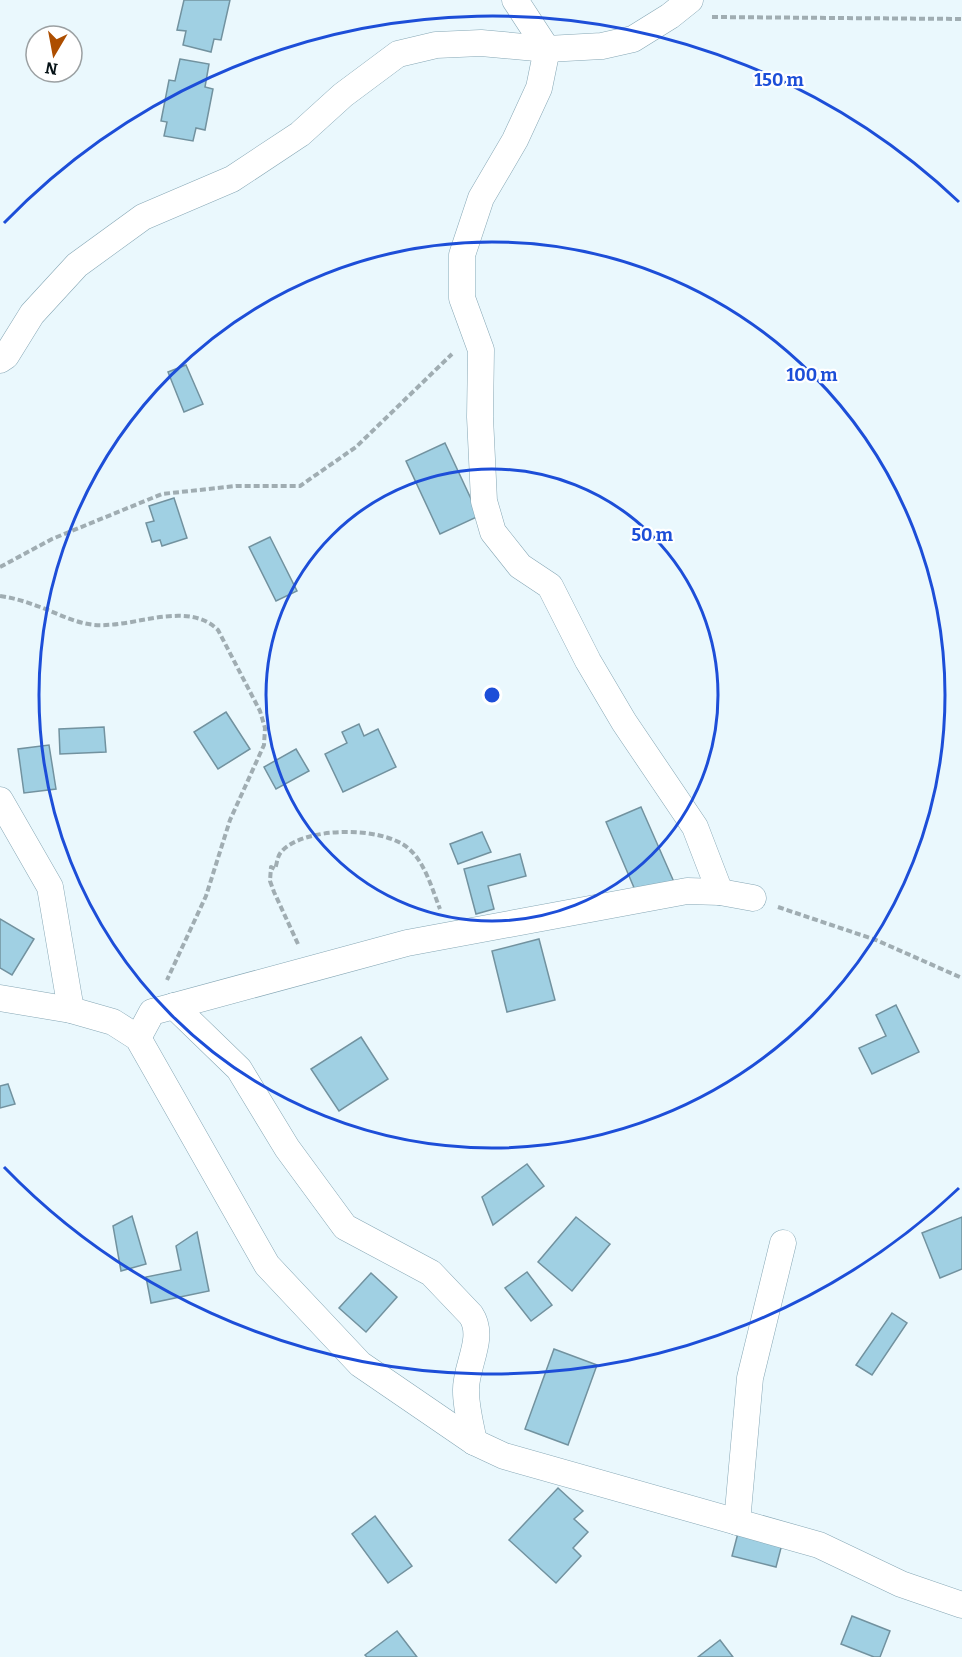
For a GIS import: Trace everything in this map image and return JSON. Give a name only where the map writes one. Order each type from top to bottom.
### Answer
[{"type":"street","points":[[515,0],[547,49],[539,88],[515,140],[482,198],[462,255],[462,298],[481,350],[480,417],[484,501],[493,532],[520,566],[550,586],[588,661],[624,722],[695,827],[720,892]]},
{"type":"street","points":[[0,360],[6,356],[32,314],[76,265],[142,217],[232,179],[300,134],[342,95],[398,54],[436,45],[481,43],[547,49],[602,46],[633,39],[670,16],[690,0]]},
{"type":"street","points":[[0,800],[50,887],[71,1010]]},
{"type":"street","points":[[138,1038],[163,1009],[407,943],[687,891],[720,892],[753,898]]},
{"type":"street","points":[[0,998],[71,1010],[113,1022],[138,1038],[267,1265],[360,1364],[474,1442],[504,1456],[819,1545],[901,1584],[962,1605]]},
{"type":"street","points":[[163,1009],[239,1069],[286,1148],[345,1227],[431,1273],[471,1314],[476,1322],[477,1334],[465,1390],[474,1442]]},
{"type":"street","points":[[737,1522],[750,1378],[783,1243]]},
{"type":"path","points":[[670,16],[770,19],[867,17],[962,19]]},
{"type":"path","points":[[0,567],[52,539],[162,494],[236,486],[300,486],[356,447],[475,332]]},
{"type":"path","points":[[0,596],[18,599],[63,617],[95,626],[176,616],[209,622],[218,630],[260,711],[265,728],[264,745],[230,820],[206,896],[163,1009]]},
{"type":"path","points":[[309,969],[270,881],[272,867],[275,869],[279,854],[288,846],[304,838],[346,832],[375,834],[398,841],[409,848],[418,858],[452,935]]},
{"type":"path","points":[[753,898],[876,940],[962,978]]},
{"type":"building","points":[[184,0],[230,0],[221,40],[214,39],[211,52],[183,45],[186,31],[177,30]]},
{"type":"building","points":[[180,59],[209,64],[205,87],[213,89],[205,130],[196,128],[193,141],[164,136],[167,122],[161,121],[169,80],[175,81]]},
{"type":"building","points":[[186,365],[203,404],[184,412],[168,372]]},
{"type":"building","points":[[445,443],[479,516],[440,534],[406,461]]},
{"type":"building","points":[[174,498],[187,538],[162,546],[160,540],[152,542],[146,523],[154,521],[149,506]]},
{"type":"building","points":[[270,537],[297,591],[276,601],[249,547]]},
{"type":"building","points":[[226,712],[250,749],[218,769],[194,732]]},
{"type":"building","points":[[359,724],[364,736],[378,729],[396,767],[343,792],[325,754],[347,743],[342,732]]},
{"type":"building","points":[[104,727],[106,752],[60,754],[59,729]]},
{"type":"building","points":[[49,745],[56,789],[24,793],[18,749]]},
{"type":"building","points":[[296,749],[309,771],[276,789],[264,767]]},
{"type":"building","points":[[641,807],[674,882],[638,897],[606,822]]},
{"type":"building","points":[[482,832],[491,852],[458,864],[450,844]]},
{"type":"building","points":[[520,854],[526,876],[488,886],[494,909],[476,914],[464,869]]},
{"type":"building","points":[[0,919],[34,939],[12,975],[0,968]]},
{"type":"building","points":[[539,939],[555,1000],[507,1012],[492,951]]},
{"type":"building","points":[[896,1005],[919,1052],[872,1074],[859,1048],[886,1036],[876,1015]]},
{"type":"building","points":[[361,1037],[388,1079],[339,1111],[311,1069]]},
{"type":"building","points":[[8,1084],[15,1104],[0,1108],[0,1086]]},
{"type":"building","points":[[527,1164],[544,1186],[493,1225],[482,1197]]},
{"type":"building","points":[[132,1216],[146,1264],[121,1271],[113,1226]]},
{"type":"building","points":[[576,1217],[610,1244],[572,1291],[538,1262]]},
{"type":"building","points":[[962,1217],[962,1269],[940,1278],[922,1233]]},
{"type":"building","points":[[197,1232],[209,1291],[151,1303],[146,1277],[181,1270],[176,1246]]},
{"type":"building","points":[[527,1272],[552,1305],[531,1321],[505,1288]]},
{"type":"building","points":[[371,1273],[397,1297],[366,1332],[339,1308]]},
{"type":"building","points":[[892,1313],[907,1323],[872,1375],[856,1365]]},
{"type":"building","points":[[554,1349],[597,1365],[568,1445],[525,1429]]},
{"type":"building","points":[[558,1488],[583,1511],[574,1519],[588,1532],[573,1548],[581,1556],[556,1583],[509,1540]]},
{"type":"building","points":[[375,1516],[412,1566],[388,1583],[352,1534]]},
{"type":"building","points":[[738,1533],[782,1544],[776,1567],[732,1556]]},
{"type":"building","points":[[852,1616],[890,1631],[880,1657],[874,1657],[841,1644]]},
{"type":"building","points":[[397,1631],[417,1657],[367,1657],[365,1655]]},
{"type":"building","points":[[720,1640],[733,1657],[698,1657]]}]
